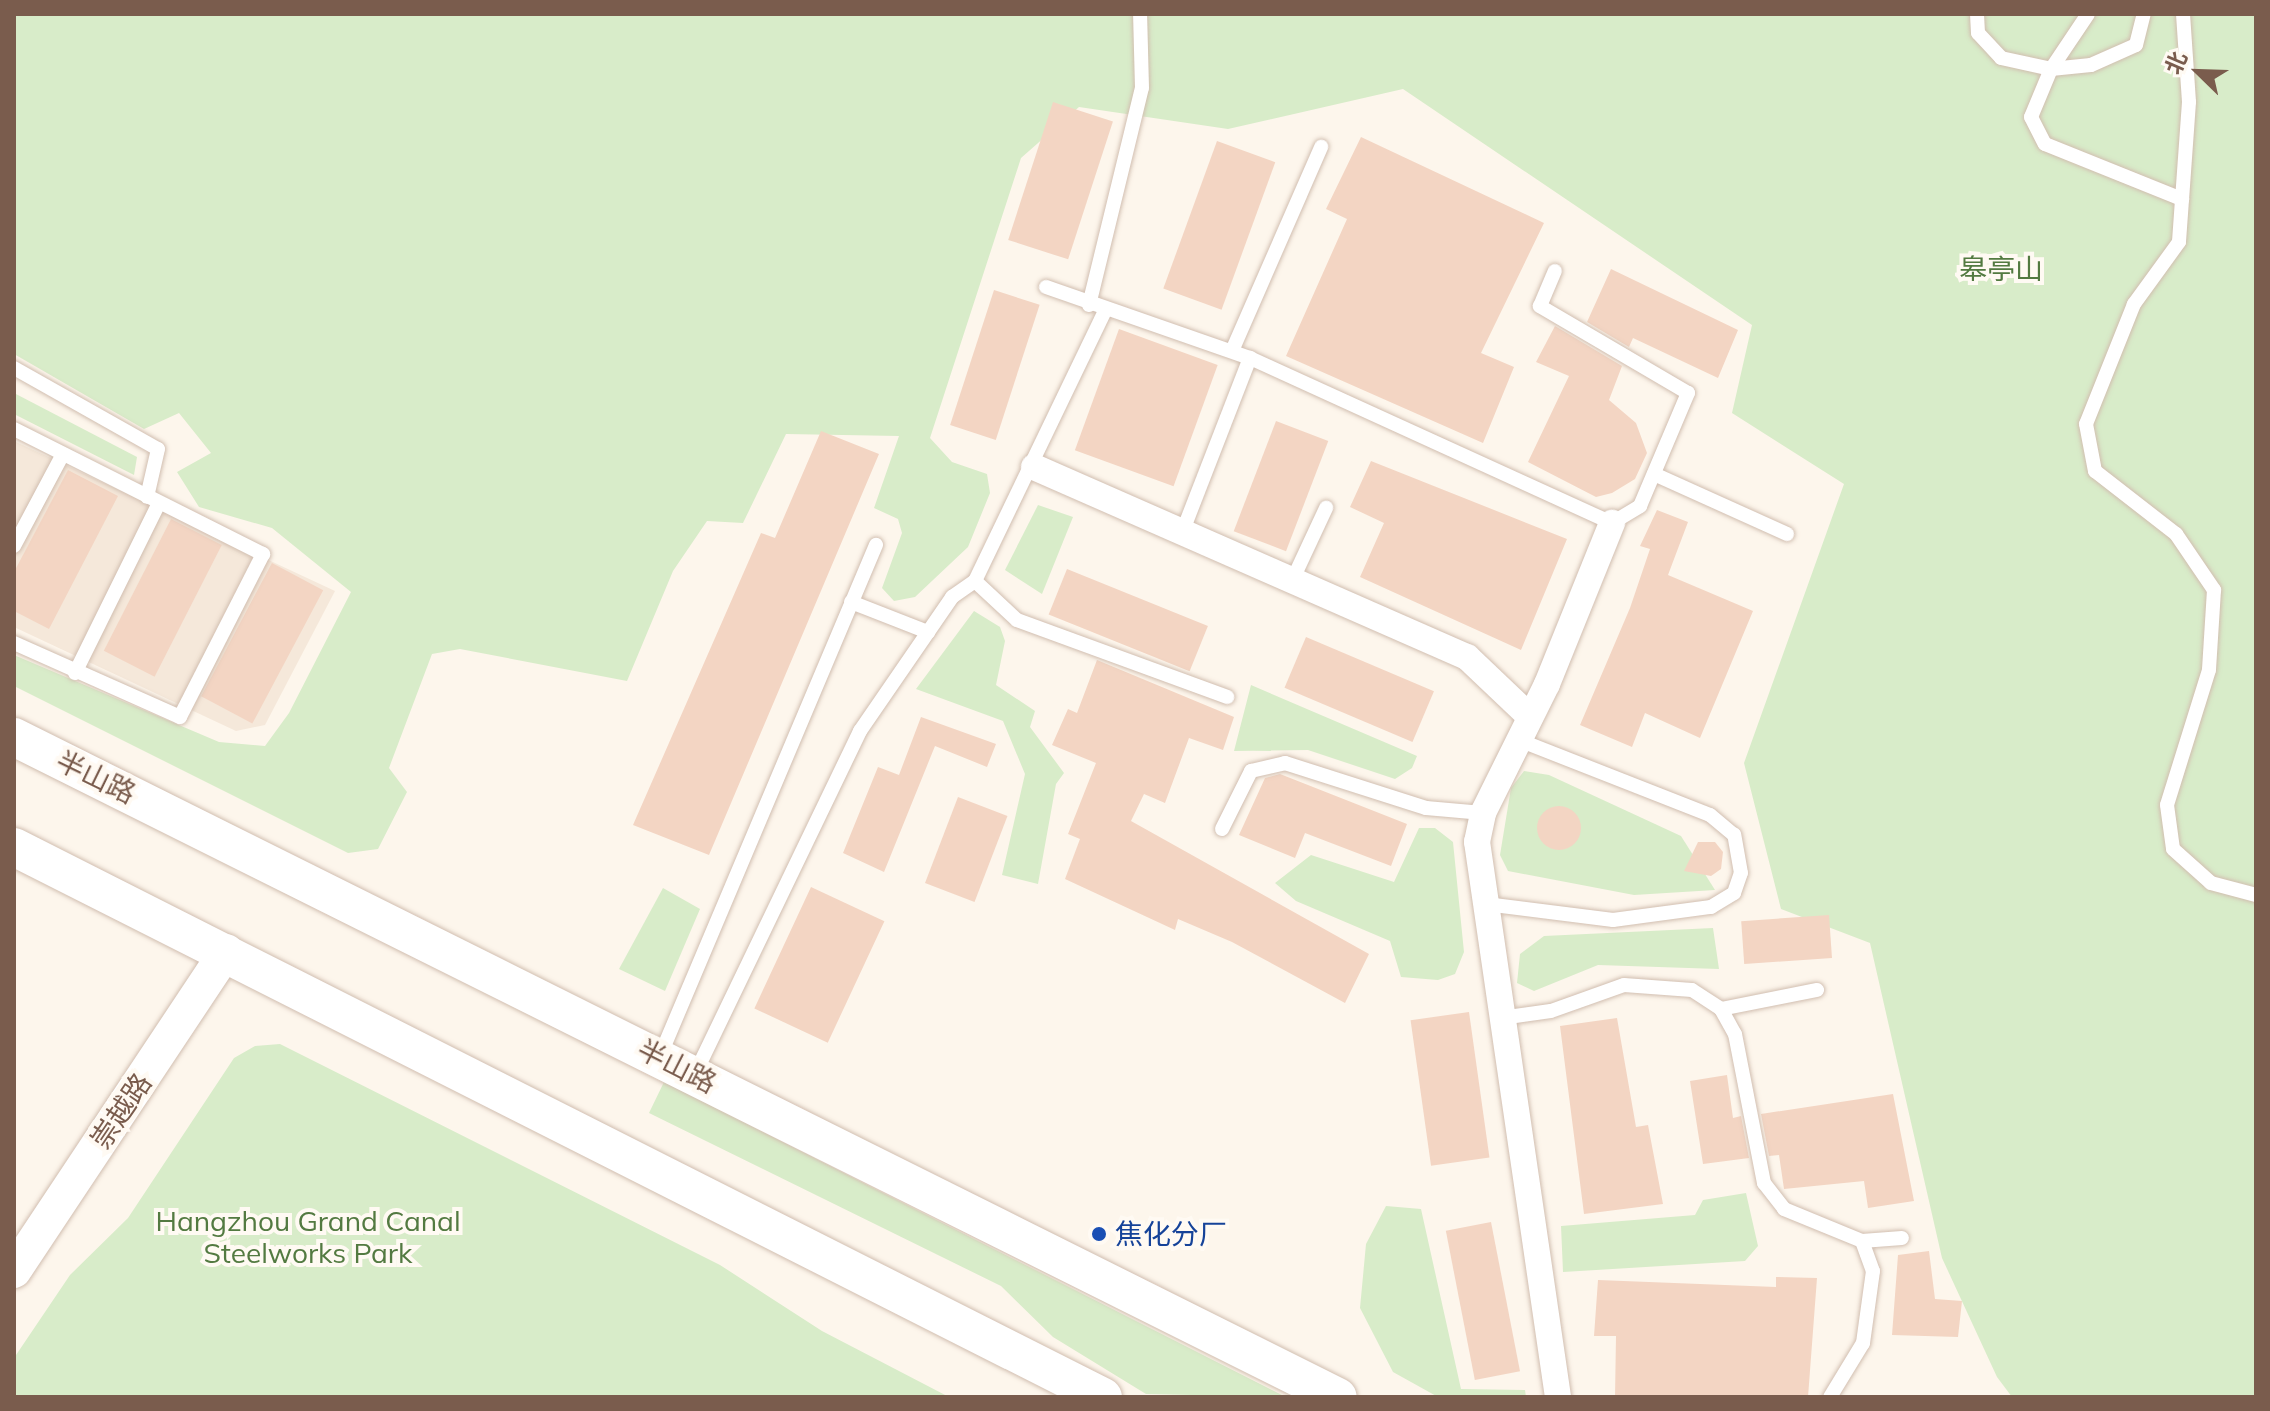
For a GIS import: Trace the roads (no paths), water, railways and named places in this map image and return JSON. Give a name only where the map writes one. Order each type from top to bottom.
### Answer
[{"type":"main road","name":"半山路","points":[[14,737],[1338,1397]]},
{"type":"main road","points":[[14,847],[227,951],[1103,1397]]},
{"type":"street","points":[[1034,467],[1467,657],[1527,714]]},
{"type":"street","points":[[1558,1397],[1477,842],[1483,813],[1527,714],[1547,684],[1612,523]]},
{"type":"street","name":"崇越路","points":[[14,1271],[227,951]]},
{"type":"lane","points":[[1089,305],[1142,88],[1140,14]]},
{"type":"lane","points":[[1977,14],[1978,33],[2001,58],[2051,69],[2091,65],[2136,45],[2144,14]]},
{"type":"lane","points":[[2088,14],[2051,69],[2031,117],[2045,144],[2182,199]]},
{"type":"lane","points":[[2183,14],[2189,102],[2179,242],[2134,304],[2086,424],[2095,471],[2176,534],[2214,590],[2209,670],[2167,805],[2173,849],[2211,883],[2256,895]]},
{"type":"lane","points":[[1232,351],[1321,147]]},
{"type":"lane","points":[[1046,287],[1089,305],[1148,318],[1250,358],[1612,523],[1640,506],[1688,393],[1540,306],[1555,271]]},
{"type":"lane","points":[[694,1076],[853,745],[952,597],[975,581],[1034,467],[1106,309]]},
{"type":"lane","points":[[1182,533],[1250,358]]},
{"type":"lane","points":[[14,368],[158,449],[153,500],[75,673]]},
{"type":"lane","points":[[14,429],[263,554],[180,717],[75,673],[14,643]]},
{"type":"lane","points":[[14,546],[63,454]]},
{"type":"lane","points":[[1654,474],[1787,534]]},
{"type":"lane","points":[[1292,581],[1326,508]]},
{"type":"lane","points":[[659,1057],[876,545]]},
{"type":"lane","points":[[975,581],[1017,620],[1227,697]]},
{"type":"lane","points":[[851,602],[928,632]]},
{"type":"lane","points":[[1486,904],[1613,920],[1711,907],[1734,893],[1741,873],[1734,835],[1710,815],[1516,739]]},
{"type":"lane","points":[[1222,829],[1251,771],[1285,763],[1426,808],[1483,813]]},
{"type":"lane","points":[[1501,1018],[1551,1011],[1624,985],[1692,990],[1721,1009],[1735,1034],[1764,1183],[1784,1209],[1862,1241],[1902,1238]]},
{"type":"lane","points":[[1721,1009],[1817,990]]},
{"type":"lane","points":[[1830,1397],[1863,1343],[1873,1271],[1862,1241]]},
{"type":"place","name":"焦化分厂","points":[[1099,1234]]},
{"type":"park label","name":"皋亭山","points":[[2001,269]]},
{"type":"park label","name":"Hangzhou Grand Canal Steelworks Park","points":[[308,1237]]}]
